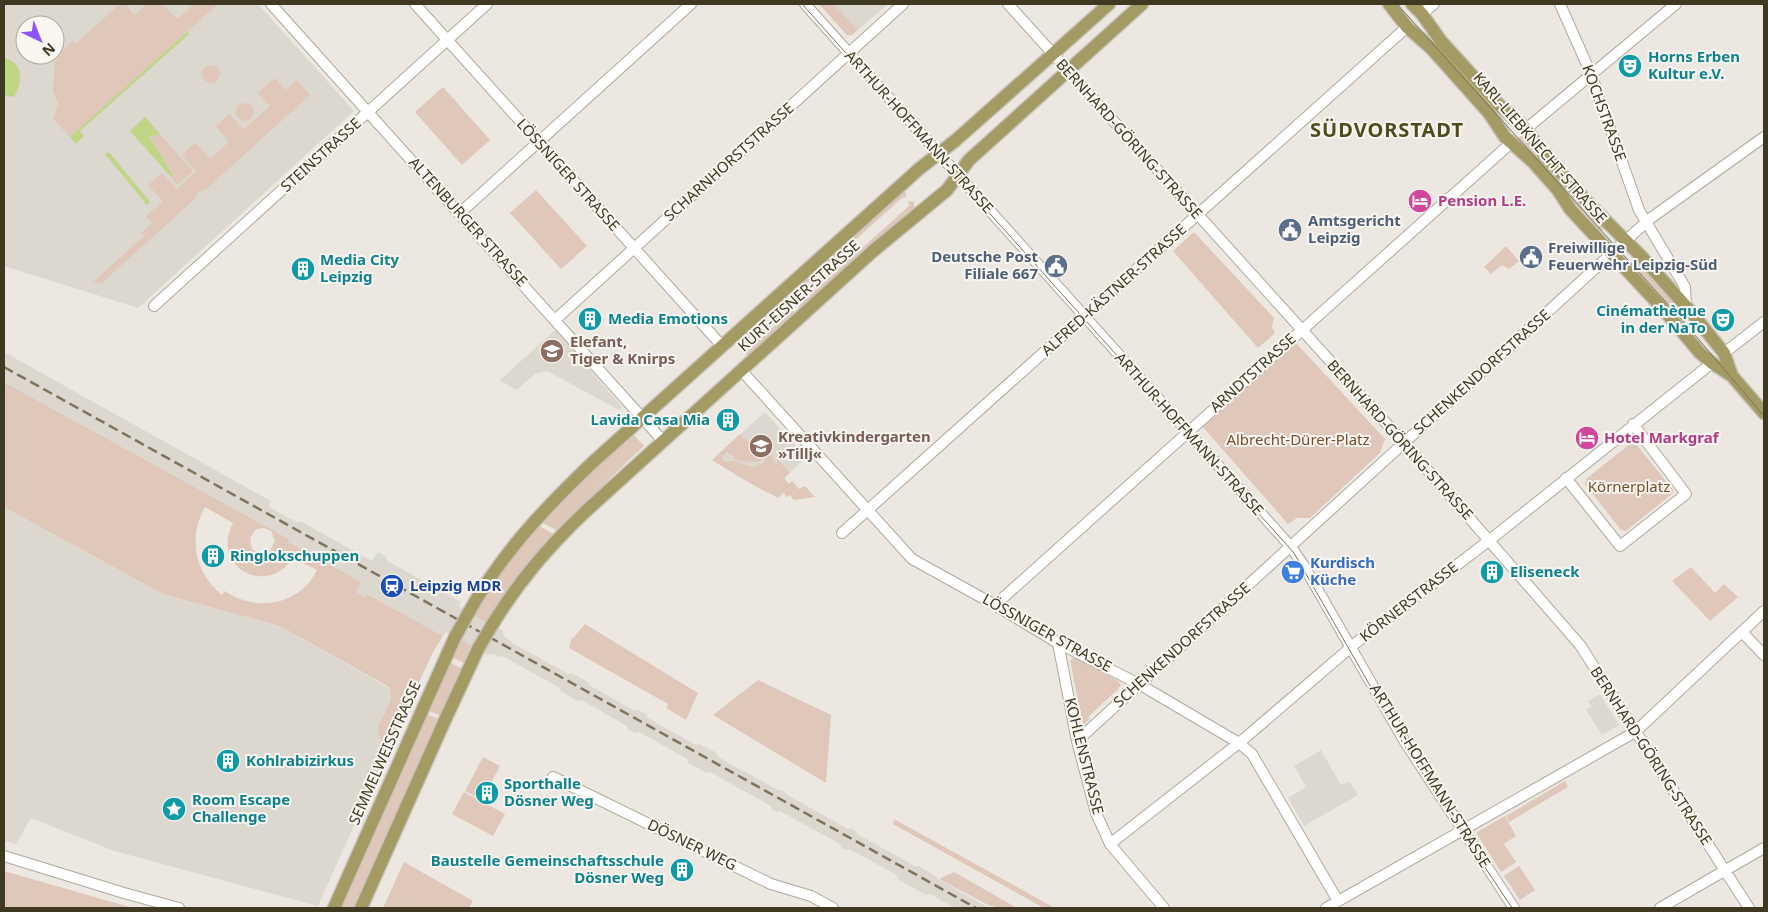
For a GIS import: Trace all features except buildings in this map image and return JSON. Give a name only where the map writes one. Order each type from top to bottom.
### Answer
[{"type":"main road","name":"KURT-EISNER-STRASSE","points":[[469,612],[497,566],[534,520],[586,469],[919,169],[953,143],[1109,4]]},
{"type":"main road","name":"KURT-EISNER-STRASSE","points":[[361,908],[478,650],[519,583],[549,547],[598,500],[873,251],[947,190],[969,160],[1142,4]]},
{"type":"main road","name":"KARL-LIEBKNECHT-STRASSE","points":[[1389,4],[1407,27],[1431,48],[1489,113],[1511,143],[1533,162],[1558,190],[1570,208],[1663,309],[1700,353],[1732,376],[1764,414]]},
{"type":"main road","name":"KARL-LIEBKNECHT-STRASSE","points":[[1412,4],[1448,48],[1501,107],[1526,129],[1544,155],[1686,306],[1725,352],[1732,376]]},
{"type":"main road","name":"SEMMELWEISSTRASSE","points":[[334,908],[455,637],[469,612]]},
{"type":"street","name":"LÖSSNIGER STRASSE","points":[[414,4],[722,346]]},
{"type":"street","name":"STEINSTRASSE","points":[[154,306],[487,4]]},
{"type":"street","points":[[460,213],[691,4]]},
{"type":"street","name":"ARTHUR-HOFFMANN-STRASSE","points":[[805,4],[1291,547],[1304,566],[1405,742],[1514,908]]},
{"type":"street","name":"SCHARNHORSTSTRASSE","points":[[555,320],[903,4]]},
{"type":"street","name":"BERNHARD-GÖRING-STRASSE","points":[[1008,4],[1404,443],[1580,645],[1749,908]]},
{"type":"street","points":[[1422,14],[1434,4]]},
{"type":"street","name":"KOCHSTRASSE","points":[[1560,4],[1591,74],[1639,210],[1646,222]]},
{"type":"street","points":[[1526,129],[1676,4]]},
{"type":"street","name":"ALTENBURGER STRASSE","points":[[276,5],[368,112],[663,441]]},
{"type":"street","name":"ALFRED-KÄSTNER-STRASSE","points":[[842,533],[1407,27]]},
{"type":"street","name":"SCHENKENDORFSTRASSE","points":[[1077,741],[1646,222],[1764,137]]},
{"type":"street","name":"ARNDTSTRASSE","points":[[995,605],[1511,143]]},
{"type":"street","name":"KARL-LIEBKNECHT-STRASSE","points":[[1646,222],[1684,287],[1686,306]]},
{"type":"street","points":[[1725,352],[1764,322]]},
{"type":"street","name":"KÖRNERSTRASSE","points":[[1110,844],[1239,742],[1350,648],[1489,540],[1632,424],[1712,363]]},
{"type":"street","name":"LÖSSNIGER STRASSE","points":[[741,370],[912,559],[1239,742],[1252,754],[1338,901]]},
{"type":"street","points":[[1566,478],[1620,546],[1686,494],[1632,424]]},
{"type":"street","points":[[1326,908],[1635,732],[1764,611]]},
{"type":"street","points":[[1742,632],[1764,656]]},
{"type":"street","name":"KOHLENSTRASSE","points":[[1058,642],[1077,741],[1096,813],[1110,844],[1164,908]]},
{"type":"street","name":"DÖSNER WEG","points":[[553,777],[771,884],[811,896],[833,908]]},
{"type":"street","points":[[1660,908],[1764,848]]},
{"type":"street","points":[[4,856],[179,908]]},
{"type":"shaded area","points":[[4,4],[258,4],[354,111],[138,308],[4,266]]},
{"type":"shaded area","points":[[834,4],[888,4],[858,30]]},
{"type":"shaded area","points":[[187,32],[189,34],[80,131],[84,136],[76,144],[70,137]]},
{"type":"shaded area","points":[[4,58],[11,60],[15,64],[20,73],[20,79],[14,97],[4,95]]},
{"type":"shaded area","points":[[145,117],[160,134],[149,137],[173,175],[171,177],[130,131]]},
{"type":"shaded area","points":[[109,152],[150,202],[147,205],[105,154]]},
{"type":"shaded area","name":"Elefant, Tiger & Knirps","points":[[554,331],[622,407],[619,410],[547,371],[535,374],[516,390],[500,380]]},
{"type":"shaded area","points":[[4,352],[271,501],[269,507],[298,523],[300,521],[372,561],[378,552],[387,557],[386,560],[461,602],[459,606],[502,630],[504,636],[513,643],[568,674],[572,673],[635,711],[638,710],[646,714],[648,718],[696,745],[699,744],[717,753],[718,757],[780,791],[782,790],[789,796],[848,829],[851,828],[857,834],[915,866],[919,866],[989,908],[955,908],[930,894],[926,895],[899,880],[895,874],[849,849],[845,850],[840,844],[780,811],[777,812],[771,806],[710,772],[707,773],[688,763],[687,759],[639,732],[635,733],[628,729],[627,726],[581,700],[577,701],[561,691],[560,688],[502,656],[488,655],[446,632],[443,636],[367,594],[365,597],[355,592],[361,583],[288,542],[289,539],[4,382]]},
{"type":"shaded area","name":"Kreativkindergarten »Tillj«","points":[[765,412],[806,458],[767,493],[712,460]]},
{"type":"shaded area","points":[[4,507],[163,594],[280,626],[389,688],[391,699],[379,724],[381,740],[388,749],[318,906],[114,851],[31,818],[16,844],[4,841]]},
{"type":"shaded area","points":[[1600,694],[1619,725],[1602,735],[1586,710],[1591,706],[1588,701]]},
{"type":"shaded area","points":[[1321,750],[1341,785],[1349,781],[1358,795],[1304,826],[1288,798],[1306,787],[1294,766]]},
{"type":"green space","points":[[120,4],[125,4],[134,15],[147,4],[162,4],[177,19],[194,4],[218,4],[70,137],[53,119],[58,103],[53,91],[55,65],[65,65],[65,48],[73,41],[76,43]]},
{"type":"green space","points":[[819,4],[834,4],[858,30],[852,35],[847,35]]},
{"type":"green space","points":[[207,65],[215,65],[220,70],[218,81],[207,83],[202,78],[202,70]]},
{"type":"green space","points":[[275,78],[286,90],[297,80],[310,95],[204,191],[202,190],[195,196],[196,198],[102,283],[93,282],[144,236],[141,233],[152,223],[146,216],[163,201],[148,185],[162,173],[177,189],[196,171],[182,155],[195,143],[210,159],[229,142],[216,126],[229,114],[244,129],[270,106],[258,93]]},
{"type":"green space","points":[[443,87],[490,140],[462,165],[415,112]]},
{"type":"green space","points":[[241,103],[249,103],[254,108],[252,119],[241,121],[236,116],[236,108]]},
{"type":"green space","points":[[160,134],[193,171],[177,185],[171,177],[173,175],[149,137]]},
{"type":"green space","points":[[1523,134],[1606,226],[1600,231],[1517,139]]},
{"type":"green space","points":[[536,190],[587,246],[561,269],[510,213]]},
{"type":"green space","points":[[904,191],[906,197],[903,197],[793,296],[795,299],[788,296],[787,294]]},
{"type":"green space","points":[[909,201],[914,202],[914,209],[805,307],[798,307],[797,303],[799,301],[801,303],[910,205]]},
{"type":"green space","points":[[1194,232],[1274,318],[1272,327],[1275,333],[1258,348],[1173,251]]},
{"type":"green space","points":[[1506,246],[1519,261],[1509,269],[1502,265],[1491,274],[1484,267]]},
{"type":"green space","points":[[1637,262],[1684,314],[1679,319],[1632,267]]},
{"type":"green space","points":[[791,310],[796,313],[749,358],[745,353]]},
{"type":"green space","name":"Albrecht-Dürer-Platz","points":[[1295,342],[1385,439],[1380,453],[1310,518],[1297,518],[1288,524],[1202,426]]},
{"type":"green space","points":[[4,382],[289,539],[288,542],[361,582],[356,592],[365,597],[367,594],[443,636],[433,652],[388,749],[378,732],[379,724],[391,699],[389,687],[280,626],[163,594],[4,507]],"holes":[[[205,507],[233,523],[228,538],[229,552],[235,564],[244,572],[256,576],[269,575],[282,570],[293,558],[317,570],[300,591],[289,598],[276,602],[250,602],[237,598],[225,591],[222,595],[205,576],[197,554],[197,531]],[[264,528],[271,531],[275,541],[270,551],[259,553],[252,549],[250,538],[256,529]]]},
{"type":"green space","points":[[632,433],[644,446],[558,531],[539,521]]},
{"type":"green space","points":[[740,434],[748,442],[759,441],[764,455],[762,459],[753,462],[734,459],[733,455],[726,452],[722,458],[725,462],[733,461],[753,467],[764,463],[768,454],[773,458],[775,464],[777,464],[777,459],[790,473],[784,478],[789,484],[792,481],[799,489],[805,486],[815,497],[794,500],[790,495],[787,497],[783,493],[778,498],[712,460]]},
{"type":"green space","name":"Körnerplatz","points":[[1631,443],[1636,444],[1673,490],[1672,494],[1626,531],[1621,530],[1585,484],[1586,479]]},
{"type":"green space","points":[[536,524],[555,535],[488,623],[472,614],[485,593]]},
{"type":"green space","points":[[1691,567],[1715,593],[1724,584],[1738,597],[1710,621],[1672,581]]},
{"type":"green space","points":[[585,624],[698,693],[686,720],[666,708],[668,704],[569,648],[571,640]]},
{"type":"green space","points":[[459,639],[474,647],[466,664],[451,657]]},
{"type":"green space","points":[[1075,657],[1118,681],[1121,685],[1088,717],[1090,719],[1083,725],[1070,660]]},
{"type":"green space","points":[[448,662],[463,669],[441,716],[427,710]]},
{"type":"green space","points":[[758,680],[831,715],[826,783],[713,715]]},
{"type":"green space","points":[[425,713],[440,720],[356,908],[339,908]]},
{"type":"green space","points":[[483,757],[500,766],[482,800],[465,791]]},
{"type":"green space","points":[[1565,781],[1568,787],[1509,822],[1506,816]]},
{"type":"green space","points":[[464,792],[505,814],[493,836],[452,814]]},
{"type":"green space","points":[[1505,816],[1516,836],[1504,844],[1516,862],[1501,872],[1477,832]]},
{"type":"green space","points":[[894,819],[1055,908],[1044,908],[893,824]]},
{"type":"green space","points":[[404,862],[473,901],[469,908],[383,908]]},
{"type":"green space","points":[[1519,866],[1535,890],[1520,900],[1504,876]]},
{"type":"green space","points":[[4,871],[133,908],[4,908]]},
{"type":"green space","points":[[954,872],[1017,908],[990,906],[939,879]]},
{"type":"tram line","points":[[802,4],[1294,553],[1404,745],[1512,908]]},
{"type":"tram line","points":[[1397,4],[1682,320],[1764,416]]},
{"type":"railway","points":[[4,367],[976,908]]},
{"type":"place","name":"Horns Erben Kultur e.V.","points":[[1630,66]]},
{"type":"place","name":"Pension L.E.","points":[[1420,201]]},
{"type":"place","name":"Amtsgericht Leipzig","points":[[1290,230]]},
{"type":"place","name":"Freiwillige Feuerwehr Leipzig-Süd","points":[[1531,257]]},
{"type":"place","name":"Deutsche Post Filiale 667","points":[[1056,266]]},
{"type":"place","name":"Media City Leipzig","points":[[303,269]]},
{"type":"place","name":"Media Emotions","points":[[590,319]]},
{"type":"place","name":"Cinémathèque in der NaTo","points":[[1723,320]]},
{"type":"place","name":"Elefant, Tiger & Knirps","points":[[552,351]]},
{"type":"place","name":"Lavida Casa Mia","points":[[728,420]]},
{"type":"place","name":"Hotel Markgraf","points":[[1587,438]]},
{"type":"place","name":"Kreativkindergarten »Tillj«","points":[[761,446]]},
{"type":"place","name":"Ringlokschuppen","points":[[213,556]]},
{"type":"place","name":"Kurdisch Küche","points":[[1293,572]]},
{"type":"place","name":"Eliseneck","points":[[1492,572]]},
{"type":"place","name":"Leipzig MDR","points":[[392,586]]},
{"type":"place","name":"Kohlrabizirkus","points":[[228,761]]},
{"type":"place","name":"Sporthalle Dösner Weg","points":[[487,793]]},
{"type":"place","name":"Room Escape Challenge","points":[[174,809]]},
{"type":"place","name":"Baustelle Gemeinschaftsschule Dösner Weg","points":[[682,870]]},
{"type":"district","name":"SÜDVORSTADT","points":[[1387,130]]}]
